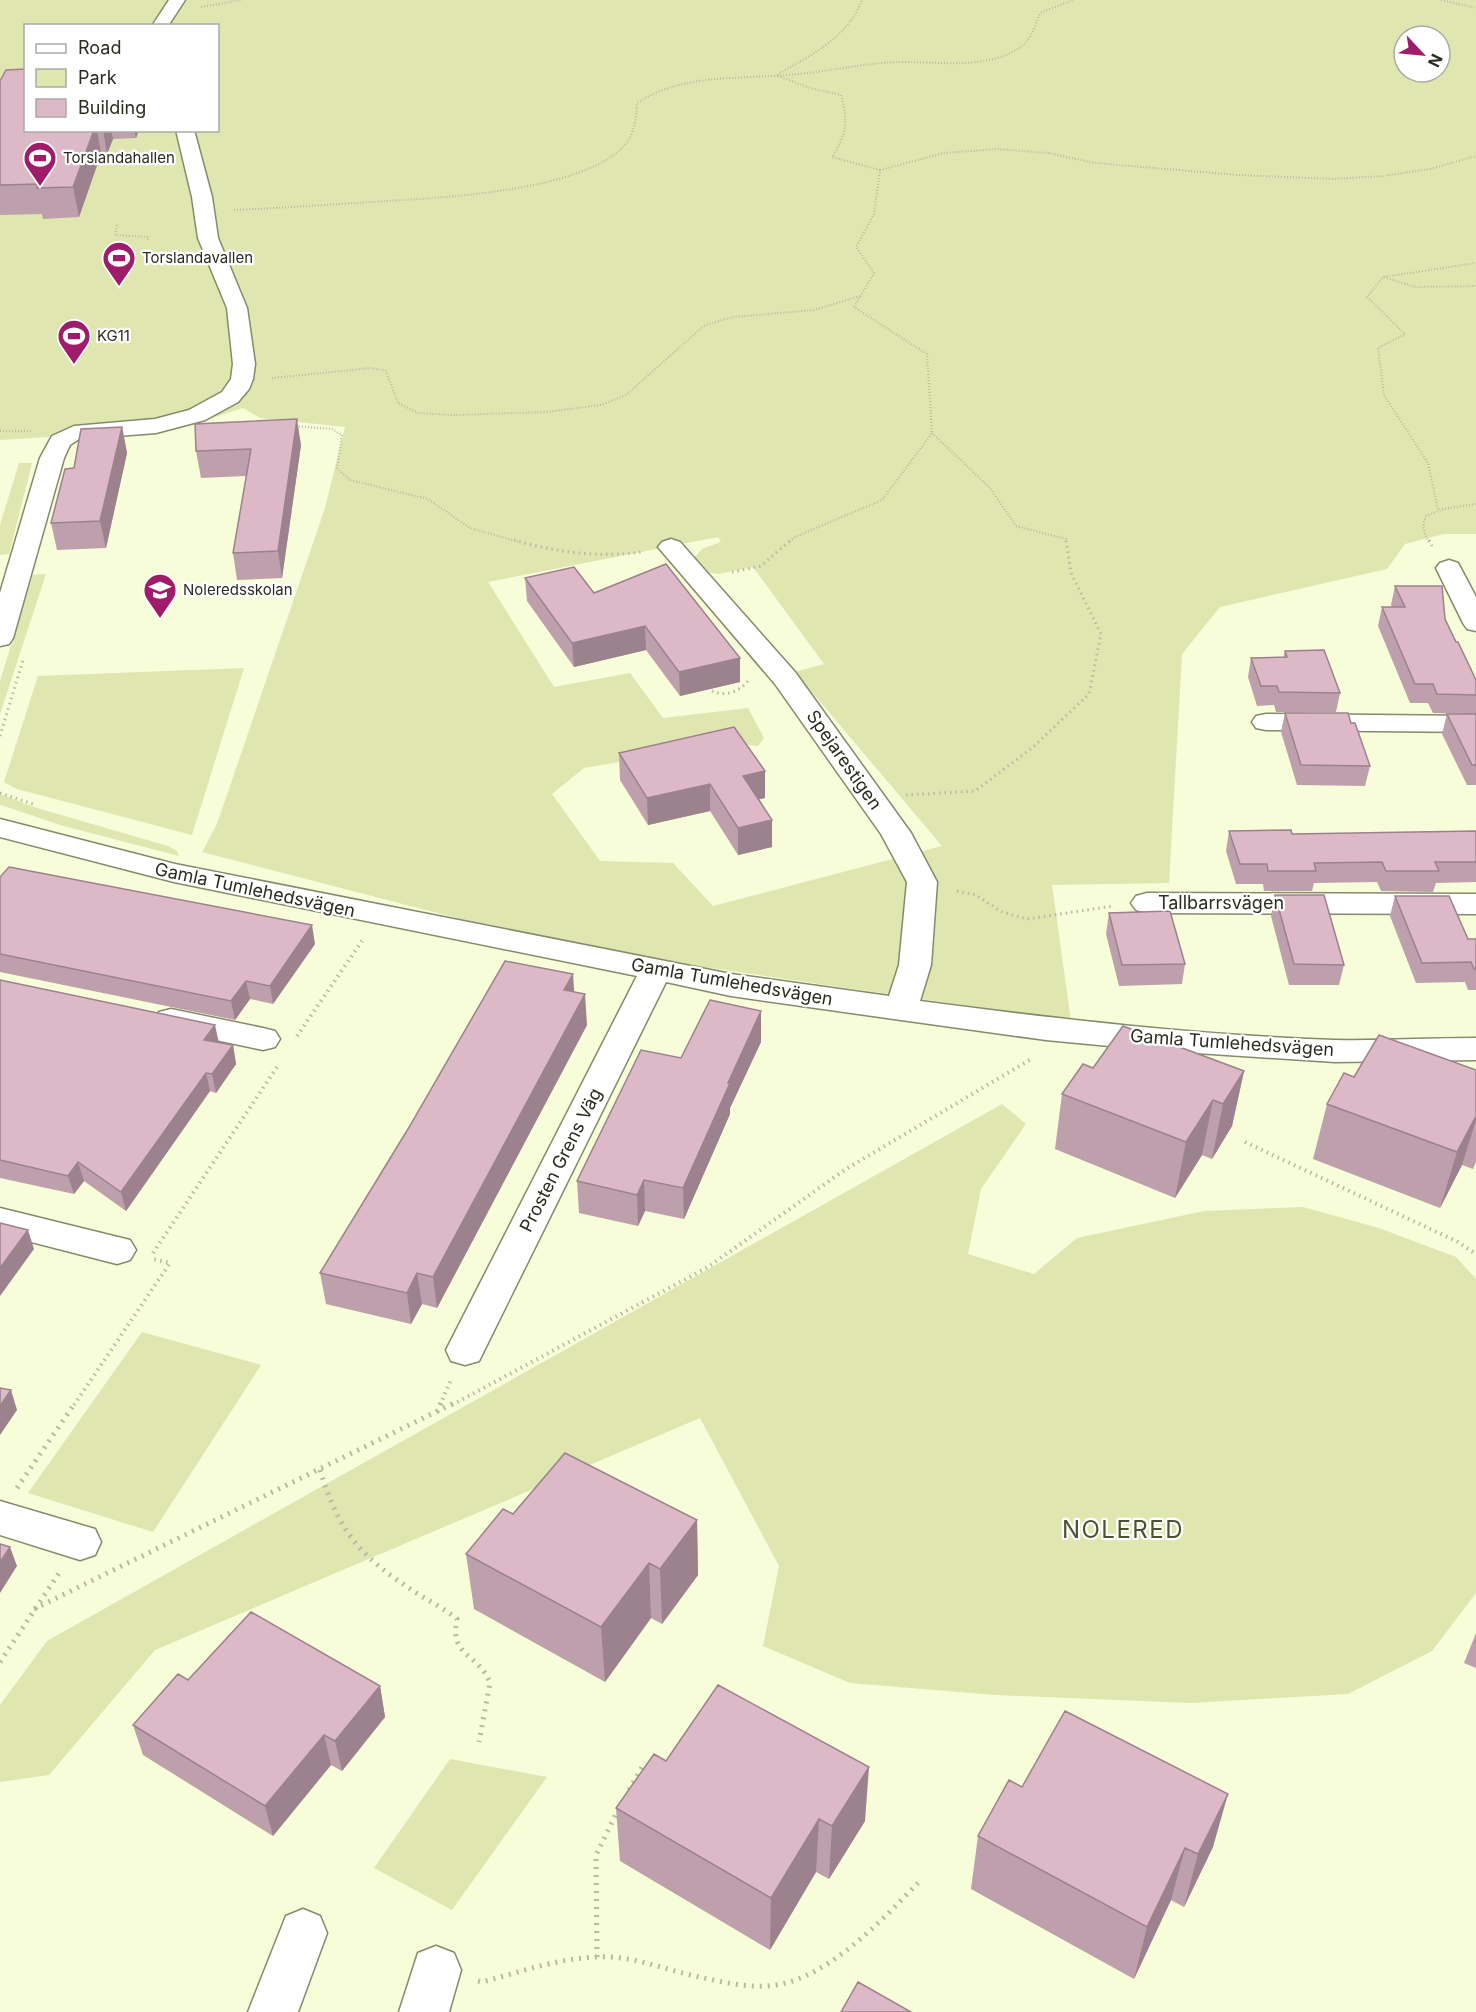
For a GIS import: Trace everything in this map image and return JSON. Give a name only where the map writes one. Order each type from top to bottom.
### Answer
[{"type":"street","points":[[161,24],[173,4]]},
{"type":"street","points":[[0,638],[52,458],[60,441],[74,433],[156,426],[197,415],[230,397],[238,389],[243,379],[244,364],[237,308],[208,238],[196,174],[185,132]]},
{"type":"street","name":"Spejarestigen","points":[[671,548],[785,678],[896,833],[922,882]]},
{"type":"street","points":[[1449,568],[1476,623]]},
{"type":"street","points":[[1266,722],[1476,724]]},
{"type":"street","name":"Gamla Tumlehedsvägen","points":[[0,828],[174,873],[731,985],[1046,1029],[1151,1039],[1335,1051],[1476,1049]]},
{"type":"street","points":[[901,1009],[915,965],[922,882]]},
{"type":"street","name":"Tallbarrsvägen","points":[[1147,903],[1476,904]]},
{"type":"street","name":"Prosten Grens Väg","points":[[465,1350],[656,970]]},
{"type":"street","points":[[137,1013],[278,1041]]},
{"type":"street","points":[[0,1221],[117,1250]]},
{"type":"street","points":[[7,1506],[80,1542]]},
{"type":"street","points":[[273,2012],[303,1933]]},
{"type":"path","points":[[173,4],[211,6],[241,0]]},
{"type":"path","points":[[776,75],[837,37],[859,14],[862,0]]},
{"type":"path","points":[[203,212],[443,198],[539,184],[592,167],[623,148],[635,129],[638,103],[663,89],[698,82],[895,62],[976,60],[1006,55],[1027,42],[1040,13],[1073,0]]},
{"type":"path","points":[[1441,0],[1476,9]]},
{"type":"path","points":[[776,75],[810,88],[841,95],[848,126],[845,138],[832,157],[880,170],[930,156],[968,150],[1062,155],[1095,163],[1303,178],[1372,178],[1450,166],[1476,156]]},
{"type":"path","points":[[869,797],[975,791],[1032,748],[1089,694],[1101,634],[1071,573],[1066,539],[1016,526],[990,488],[932,433],[927,354],[854,307],[874,273],[856,247],[874,214],[880,170]]},
{"type":"path","points":[[117,225],[115,235],[142,235],[148,237],[148,242]]},
{"type":"path","points":[[1438,509],[1428,463],[1384,395],[1378,348],[1405,334],[1367,297],[1383,277],[1476,263]]},
{"type":"path","points":[[1383,277],[1415,287],[1476,286]]},
{"type":"path","points":[[243,379],[371,368],[386,371],[399,404],[418,413],[453,415],[546,412],[602,405],[626,395],[705,325],[733,317],[814,310],[860,295]]},
{"type":"path","points":[[287,426],[332,429],[342,435],[337,468],[350,480],[428,499],[470,528],[534,546],[612,556],[671,548]]},
{"type":"path","points":[[699,579],[761,566],[795,537],[882,500],[932,433]]},
{"type":"path","points":[[1449,568],[1424,535],[1424,517],[1438,509],[1476,504]]},
{"type":"path","points":[[922,882],[976,895],[1002,912],[1027,919],[1147,903]]},
{"type":"path","points":[[7,1506],[170,1263],[149,1258],[278,1041],[379,916]]},
{"type":"path","points":[[34,1609],[436,1413],[708,1267],[846,1169],[1036,1057],[1046,1029]]},
{"type":"path","points":[[1245,1142],[1458,1242],[1476,1254]]},
{"type":"path","points":[[320,1470],[328,1499],[340,1527],[358,1550],[385,1572],[443,1607],[457,1619],[453,1631],[458,1649],[486,1670],[491,1685],[478,1742]]},
{"type":"path","points":[[0,1662],[80,1542]]},
{"type":"path","points":[[597,1957],[596,1855],[645,1762]]},
{"type":"path","points":[[430,1991],[482,1982],[566,1961],[597,1957],[629,1959],[698,1976],[776,1985],[807,1976],[862,1937],[886,1918],[918,1883]]},
{"type":"green space","points":[[0,0],[1476,0],[1476,534],[1444,534],[1405,544],[1387,569],[1220,607],[1182,654],[1169,883],[1052,885],[1071,1021],[704,967],[511,932],[202,852],[217,824],[325,508],[345,427],[260,418],[243,408],[178,429],[0,440]],"holes":[[[718,537],[721,542],[702,549],[694,558],[706,572],[718,574],[753,567],[824,664],[795,672],[942,846],[713,906],[673,863],[600,861],[552,794],[584,768],[731,743],[758,746],[764,738],[748,708],[663,718],[630,673],[554,687],[488,582]]]},
{"type":"green space","points":[[19,463],[32,463],[9,554],[0,555],[0,525]]},
{"type":"green space","points":[[46,574],[0,714],[0,681],[33,575]]},
{"type":"green space","points":[[244,668],[192,835],[17,789],[4,782],[38,676]]},
{"type":"green space","points":[[0,794],[37,808],[168,846],[177,851],[179,856],[60,825],[0,805]]},
{"type":"green space","points":[[1002,1104],[1026,1124],[981,1189],[968,1254],[1034,1274],[1077,1238],[1204,1211],[1303,1207],[1379,1228],[1456,1257],[1476,1279],[1476,1593],[1432,1651],[1348,1694],[1191,1703],[995,1695],[850,1683],[763,1646],[779,1566],[700,1418],[155,1650],[49,1775],[0,1782],[0,1705],[47,1641]]},
{"type":"green space","points":[[142,1332],[261,1365],[153,1532],[28,1493]]},
{"type":"green space","points":[[450,1759],[547,1777],[452,1910],[374,1868]]},
{"type":"building","points":[[24,69],[24,132],[93,132],[73,187],[37,188],[38,184],[0,185],[0,81],[6,70]]},
{"type":"building","points":[[297,419],[278,551],[233,553],[251,449],[196,451],[195,424]]},
{"type":"building","points":[[122,427],[100,521],[51,523],[65,469],[74,468],[81,429]]},
{"type":"building","points":[[666,564],[740,658],[679,672],[645,626],[572,643],[525,578],[574,567],[594,593]]},
{"type":"building","points":[[1395,586],[1442,586],[1445,619],[1476,680],[1476,695],[1437,694],[1433,684],[1415,684],[1382,607],[1405,607]]},
{"type":"building","points":[[1324,650],[1340,693],[1279,692],[1277,686],[1261,686],[1251,658],[1287,657],[1285,651]]},
{"type":"building","points":[[1285,713],[1348,713],[1351,723],[1355,723],[1370,766],[1301,765]]},
{"type":"building","points":[[1447,714],[1476,714],[1476,765],[1472,765]]},
{"type":"building","points":[[734,727],[765,771],[743,776],[772,820],[738,828],[710,784],[647,798],[619,753]]},
{"type":"building","points":[[1291,830],[1292,834],[1476,831],[1476,862],[1435,862],[1439,871],[1386,871],[1382,862],[1314,863],[1316,871],[1268,871],[1267,864],[1240,864],[1229,831]]},
{"type":"building","points":[[9,867],[312,925],[270,986],[246,981],[231,1001],[0,954],[0,877]]},
{"type":"building","points":[[1275,895],[1324,895],[1344,965],[1294,964]]},
{"type":"building","points":[[1395,896],[1449,896],[1468,939],[1476,939],[1476,969],[1471,962],[1422,963]]},
{"type":"building","points":[[1170,911],[1185,964],[1122,965],[1109,913]]},
{"type":"building","points":[[505,961],[573,974],[564,990],[585,994],[433,1277],[417,1273],[407,1293],[320,1273],[408,1129]]},
{"type":"building","points":[[0,980],[215,1025],[204,1040],[233,1045],[212,1074],[206,1073],[121,1192],[78,1162],[68,1176],[0,1160]]},
{"type":"building","points":[[710,1000],[761,1011],[683,1188],[644,1180],[637,1195],[577,1181],[641,1050],[681,1058]]},
{"type":"building","points":[[1123,1026],[1244,1071],[1223,1104],[1213,1100],[1186,1142],[1062,1094],[1083,1064],[1093,1068]]},
{"type":"building","points":[[1379,1035],[1476,1070],[1476,1116],[1457,1152],[1327,1104],[1344,1073],[1354,1077]]},
{"type":"building","points":[[0,1223],[28,1230],[0,1268]]},
{"type":"building","points":[[0,1388],[11,1390],[0,1406]]},
{"type":"building","points":[[565,1453],[697,1520],[660,1569],[649,1563],[601,1627],[466,1554],[503,1509],[513,1514]]},
{"type":"building","points":[[0,1544],[10,1547],[0,1562]]},
{"type":"building","points":[[251,1612],[380,1686],[335,1741],[324,1735],[265,1806],[133,1725],[178,1674],[188,1680]]},
{"type":"building","points":[[718,1685],[869,1767],[832,1826],[819,1819],[771,1898],[616,1808],[654,1754],[666,1761]]},
{"type":"building","points":[[1065,1711],[1228,1794],[1198,1854],[1185,1848],[1147,1927],[978,1836],[1009,1780],[1022,1787]]},
{"type":"building","points":[[858,1982],[911,2012],[841,2012]]},
{"type":"place","name":"Torslandahallen","points":[[40,187]]},
{"type":"place","name":"Torslandavallen","points":[[119,287]]},
{"type":"place","name":"KG11","points":[[74,365]]},
{"type":"place","name":"Noleredsskolan","points":[[160,619]]},
{"type":"district","name":"NOLERED","points":[[1123,1530]]}]
